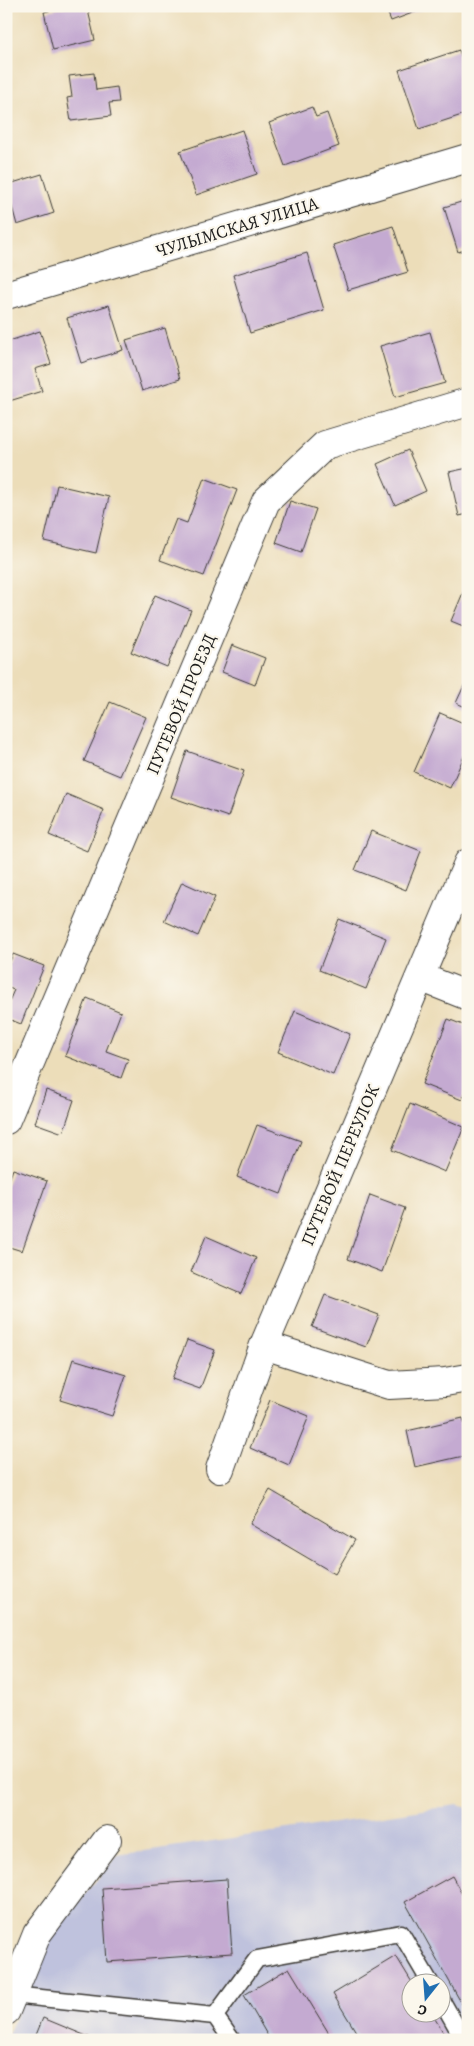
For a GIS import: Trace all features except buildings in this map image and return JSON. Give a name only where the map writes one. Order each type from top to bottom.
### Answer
[{"type":"street","name":"ЧУЛЫМСКАЯ УЛИЦА","points":[[6,295],[468,158]]},
{"type":"street","name":"ПУТЕВОЙ ПРОЕЗД","points":[[6,1120],[266,501],[325,445],[468,402]]},
{"type":"street","name":"ПУТЕВОЙ ПЕРЕУЛОК","points":[[220,1470],[264,1345],[468,864]]},
{"type":"street","points":[[420,977],[468,996]]},
{"type":"street","points":[[264,1345],[389,1385],[445,1382],[468,1378]]},
{"type":"street","points":[[9,2003],[38,1934],[107,1840]]},
{"type":"lane","points":[[215,2016],[257,1959],[400,1933],[425,1974]]},
{"type":"lane","points":[[9,2003],[215,2016]]},
{"type":"lane","points":[[215,2016],[232,2040]]},
{"type":"lane","points":[[452,2019],[464,2040]]},
{"type":"shaded area","points":[[457,1805],[468,1808],[468,2040],[6,2040],[46,1942],[117,1855]]}]
